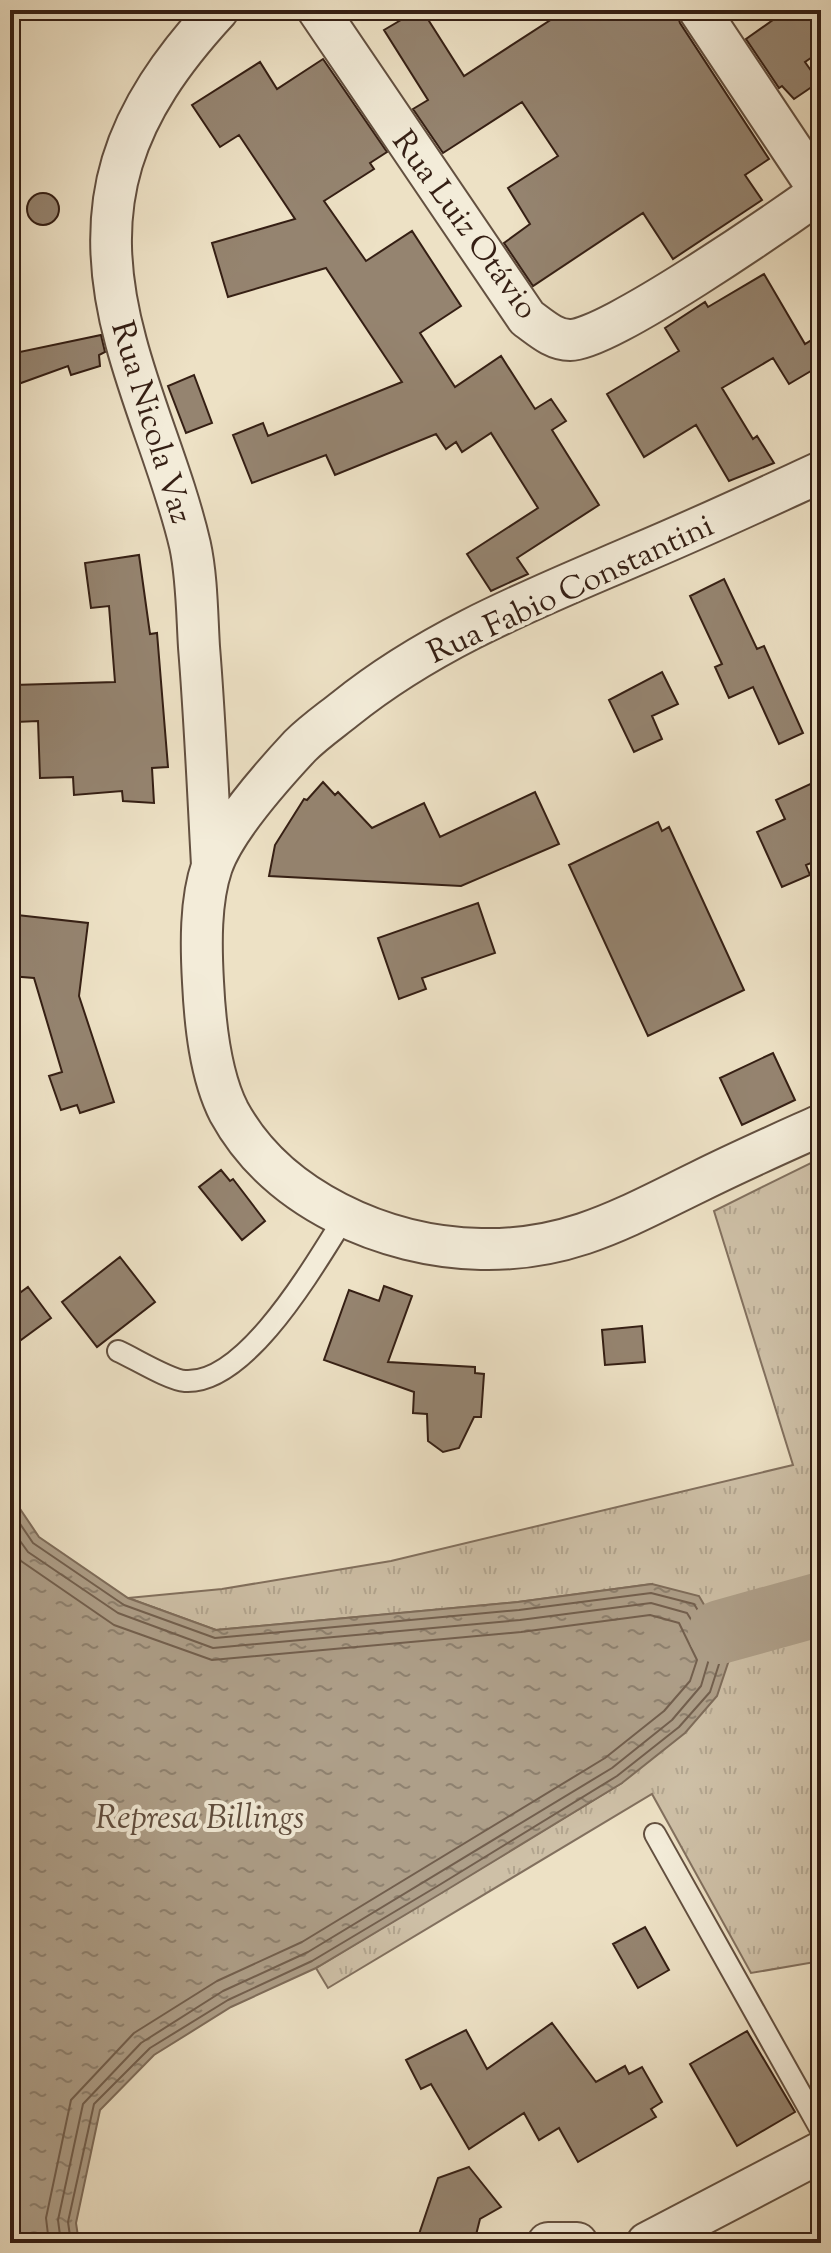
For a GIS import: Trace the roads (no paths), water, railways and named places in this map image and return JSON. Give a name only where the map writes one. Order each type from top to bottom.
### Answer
[{"type":"street","name":"Rua Nicola Vaz","points":[[212,865],[190,547],[125,341],[113,279],[110,226],[116,183],[137,120],[151,93],[218,10]]},
{"type":"street","name":"Rua Luiz Otávio","points":[[318,10],[527,318],[551,336],[571,341],[595,334],[709,267],[820,192]]},
{"type":"street","points":[[699,10],[820,192]]},
{"type":"street","name":"Rua Fabio Constantini","points":[[821,472],[554,588],[459,633],[379,681],[302,743],[245,810],[212,865],[202,945],[204,1000],[212,1058],[227,1108],[252,1148],[283,1177],[346,1215],[375,1230],[430,1246],[485,1249],[543,1245],[591,1234],[821,1125]]},
{"type":"street","points":[[647,2243],[821,2152]]},
{"type":"street","points":[[548,2243],[577,2243]]},
{"type":"lane","points":[[118,1351],[184,1381],[218,1374],[251,1348],[311,1269],[346,1215]]},
{"type":"lane","points":[[655,1834],[821,2130]]},
{"type":"water","name":"Represa Billings","points":[[10,1494],[39,1537],[128,1598],[216,1630],[518,1602],[652,1584],[699,1596],[720,1632],[729,1660],[717,1696],[685,1733],[622,1783],[316,1968],[231,2007],[154,2055],[100,2110],[76,2223],[79,2243],[10,2243]]},
{"type":"waterway","points":[[720,1632],[821,1604]]}]
